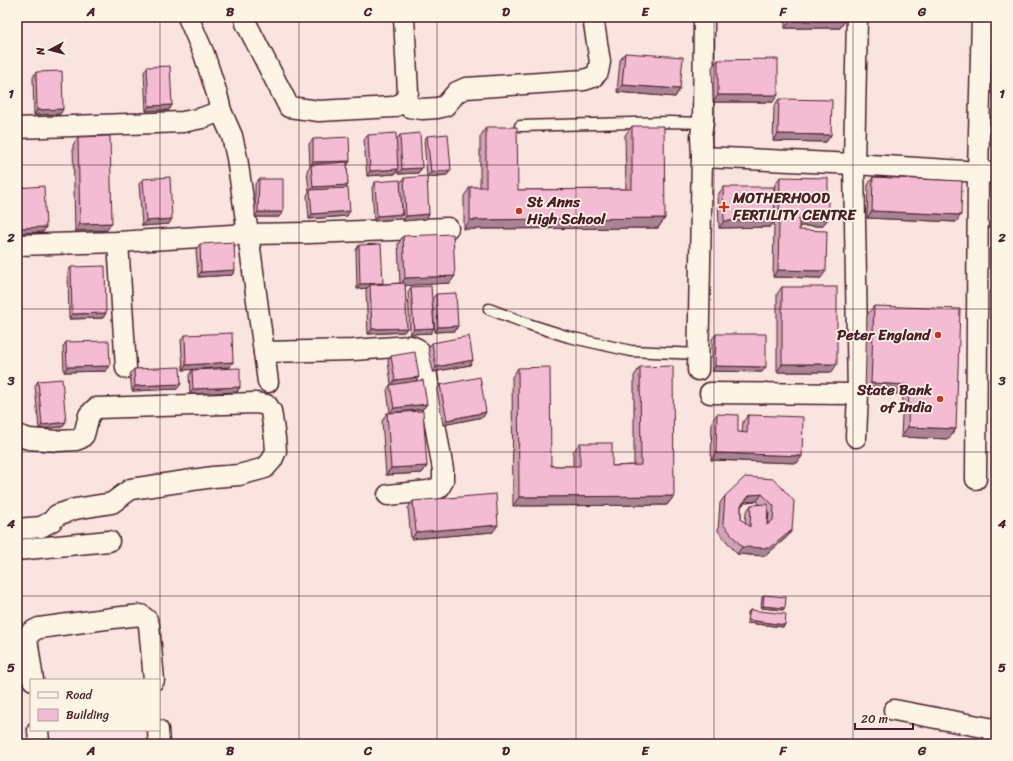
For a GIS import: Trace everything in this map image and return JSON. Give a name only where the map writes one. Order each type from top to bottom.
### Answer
[{"type":"street","points":[[188,17],[204,54],[221,111],[232,136],[237,158],[268,382]]},
{"type":"street","points":[[245,17],[246,23],[290,107],[319,111],[393,107],[405,102]]},
{"type":"street","points":[[405,17],[408,92],[405,102]]},
{"type":"street","points":[[405,102],[409,107],[437,108],[445,106],[457,92],[466,88],[584,80],[592,77],[598,72],[600,62],[593,17]]},
{"type":"street","points":[[698,362],[704,17]]},
{"type":"street","points":[[856,437],[858,394],[854,164],[857,17]]},
{"type":"street","points":[[976,479],[987,172],[982,17]]},
{"type":"street","points":[[17,128],[183,122],[202,118],[221,111]]},
{"type":"street","points":[[702,157],[987,172]]},
{"type":"street","points":[[17,245],[118,242],[248,234],[448,228]]},
{"type":"street","points":[[118,242],[126,368]]},
{"type":"street","points":[[264,352],[353,350],[410,346],[417,348],[422,352],[443,470],[443,481],[439,488],[428,491],[388,495]]},
{"type":"street","points":[[710,393],[858,394]]},
{"type":"street","points":[[17,435],[29,439],[58,441],[76,440],[84,435],[89,415],[96,408],[256,404],[267,405],[271,411],[276,451],[272,460],[265,468],[255,471],[239,475],[213,477],[131,489],[112,503],[75,509],[57,515],[52,521],[41,527],[17,528]]},
{"type":"street","points":[[17,550],[109,542]]},
{"type":"street","points":[[33,679],[27,640],[31,632],[39,628],[141,615],[147,620],[149,625],[154,679]]},
{"type":"street","points":[[894,710],[994,729],[995,744]]},
{"type":"street","points":[[38,731],[38,744]]},
{"type":"street","points":[[158,731],[160,744]]},
{"type":"lane","points":[[520,126],[669,122],[702,123]]},
{"type":"lane","points":[[488,309],[569,337],[631,351],[698,362]]},
{"type":"building","points":[[790,17],[845,17],[845,21],[790,21]]},
{"type":"building","points":[[625,53],[683,57],[680,89],[622,85]]},
{"type":"building","points":[[778,59],[778,95],[718,95],[718,60]]},
{"type":"building","points":[[170,66],[172,105],[149,106],[147,67]]},
{"type":"building","points":[[62,71],[63,109],[37,110],[36,72]]},
{"type":"building","points":[[779,99],[832,100],[831,135],[778,134]]},
{"type":"building","points":[[632,126],[664,126],[665,218],[470,220],[470,187],[486,187],[486,127],[517,127],[518,190],[632,189]]},
{"type":"building","points":[[396,133],[398,169],[370,171],[368,135]]},
{"type":"building","points":[[420,133],[422,168],[402,169],[400,135]]},
{"type":"building","points":[[448,134],[451,170],[431,172],[427,136]]},
{"type":"building","points":[[110,136],[112,223],[80,224],[78,137]]},
{"type":"building","points":[[349,137],[350,161],[313,162],[313,139]]},
{"type":"building","points":[[347,162],[348,185],[313,187],[311,165]]},
{"type":"building","points":[[427,176],[429,214],[406,216],[404,178]]},
{"type":"building","points":[[170,177],[172,219],[146,221],[143,179]]},
{"type":"building","points":[[780,177],[828,178],[828,219],[799,218],[799,230],[827,231],[826,271],[778,270]]},
{"type":"building","points":[[873,177],[962,181],[961,215],[872,211]]},
{"type":"building","points":[[259,179],[283,179],[283,212],[258,212]]},
{"type":"building","points":[[400,180],[402,214],[377,216],[375,182]]},
{"type":"building","points":[[44,186],[46,227],[19,228],[17,188]]},
{"type":"building","points":[[723,187],[774,187],[775,220],[724,221]]},
{"type":"building","points":[[348,188],[350,211],[312,214],[310,190]]},
{"type":"building","points":[[453,234],[455,276],[405,278],[403,236]]},
{"type":"building","points":[[234,242],[235,270],[201,272],[200,244]]},
{"type":"building","points":[[381,244],[383,283],[360,284],[359,245]]},
{"type":"building","points":[[105,266],[106,313],[72,314],[71,267]]},
{"type":"building","points":[[405,283],[407,328],[372,329],[370,285]]},
{"type":"building","points":[[431,286],[434,328],[414,329],[411,287]]},
{"type":"building","points":[[782,287],[837,287],[837,364],[782,364]]},
{"type":"building","points":[[456,293],[458,326],[438,327],[436,294]]},
{"type":"building","points":[[874,306],[960,309],[956,429],[908,427],[909,385],[871,383]]},
{"type":"building","points":[[232,333],[233,362],[186,365],[185,335]]},
{"type":"building","points":[[716,334],[766,334],[766,367],[715,366]]},
{"type":"building","points":[[469,336],[473,360],[436,367],[432,343]]},
{"type":"building","points":[[109,341],[110,366],[67,367],[66,342]]},
{"type":"building","points":[[415,352],[419,377],[395,380],[391,356]]},
{"type":"building","points":[[673,366],[674,496],[519,497],[518,368],[550,367],[551,466],[580,466],[580,443],[612,443],[612,466],[641,465],[640,367]]},
{"type":"building","points":[[180,367],[181,384],[135,386],[134,369]]},
{"type":"building","points":[[240,368],[240,387],[193,389],[192,370]]},
{"type":"building","points":[[480,377],[486,412],[447,420],[440,385]]},
{"type":"building","points":[[62,379],[66,422],[42,425],[38,381]]},
{"type":"building","points":[[423,380],[427,404],[394,408],[390,385]]},
{"type":"building","points":[[423,411],[427,466],[391,468],[387,413]]},
{"type":"building","points":[[717,414],[738,415],[738,432],[747,433],[748,415],[803,417],[802,456],[716,453]]},
{"type":"building","points":[[745,477],[774,479],[794,501],[792,530],[770,548],[742,547],[723,524],[725,496]],"holes":[[[762,494],[774,506],[773,520],[767,525],[768,504],[751,505],[750,527],[741,519],[741,505],[750,495]]]},
{"type":"building","points":[[496,494],[498,525],[416,532],[413,501]]},
{"type":"building","points":[[764,595],[786,597],[785,608],[763,606]]},
{"type":"building","points":[[750,610],[786,614],[785,625],[748,620]]},
{"type":"place","name":"MOTHERHOOD FERTILITY CENTRE","points":[[724,207]]},
{"type":"place","name":"St Anns High School","points":[[519,211]]},
{"type":"place","name":"Peter England","points":[[938,335]]},
{"type":"place","name":"State Bank of India","points":[[940,399]]}]
